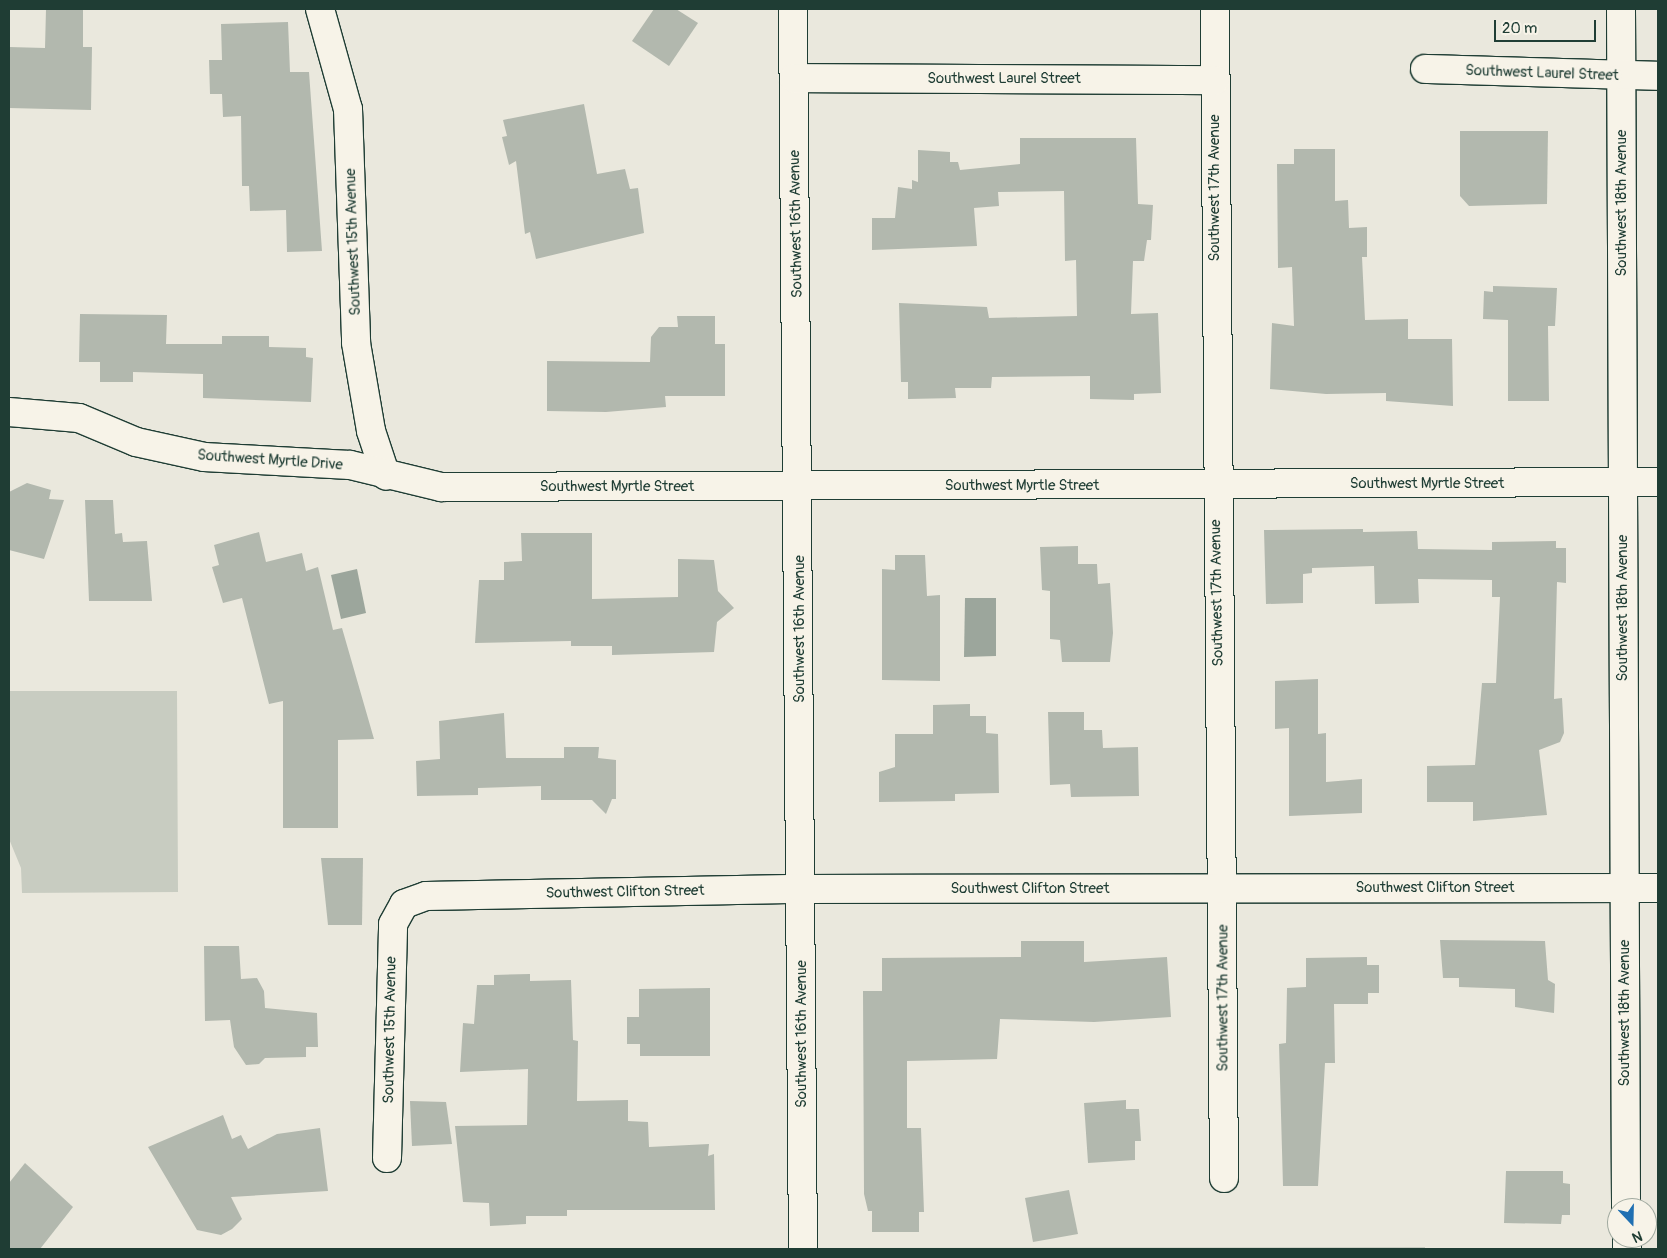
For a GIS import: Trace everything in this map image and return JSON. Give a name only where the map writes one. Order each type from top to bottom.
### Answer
[{"type":"street","name":"Southwest 15th Avenue","points":[[320,9],[348,109],[356,343],[371,431],[386,476]]},
{"type":"street","name":"Southwest 16th Avenue","points":[[793,9],[799,486],[803,1249]]},
{"type":"street","name":"Southwest 17th Avenue","points":[[1215,9],[1216,486],[1224,1178]]},
{"type":"street","name":"Southwest 18th Avenue","points":[[1622,9],[1622,482],[1626,1198]]},
{"type":"street","name":"Southwest Laurel Street","points":[[1425,69],[1658,76]]},
{"type":"street","name":"Southwest Laurel Street","points":[[794,78],[1215,80]]},
{"type":"street","name":"Southwest Myrtle Drive","points":[[9,412],[79,418],[136,442],[204,458],[350,465],[386,476]]},
{"type":"street","name":"Southwest Myrtle Street","points":[[386,476],[441,487],[1216,486],[1658,482]]},
{"type":"street","name":"Southwest Clifton Street","points":[[404,904],[426,896],[802,889],[1658,888]]},
{"type":"street","name":"Southwest 15th Avenue","points":[[388,1158],[393,924],[404,904]]},
{"type":"shaded area","points":[[357,569],[366,613],[341,619],[331,575]]},
{"type":"shaded area","points":[[965,598],[996,598],[996,656],[964,657]]},
{"type":"shaded area","points":[[9,691],[177,691],[178,892],[22,893],[21,868],[9,839]]},
{"type":"shaded area","points":[[1425,1247],[1425,1249],[850,1249],[850,1248]]},
{"type":"building","points":[[46,9],[83,9],[83,47],[92,47],[91,110],[9,108],[9,47],[45,48]]},
{"type":"building","points":[[654,9],[676,9],[698,23],[669,66],[632,41]]},
{"type":"building","points":[[288,22],[290,72],[309,72],[322,251],[287,252],[286,210],[250,211],[249,186],[242,186],[241,116],[223,117],[222,94],[210,94],[209,60],[222,60],[221,24]]},
{"type":"building","points":[[584,104],[597,174],[625,169],[630,189],[638,188],[644,233],[536,259],[530,232],[525,234],[516,161],[509,165],[502,137],[507,136],[503,120]]},
{"type":"building","points":[[1460,131],[1548,131],[1547,204],[1469,206],[1460,196]]},
{"type":"building","points":[[1020,138],[1136,138],[1138,204],[1153,205],[1151,240],[1147,240],[1144,261],[1133,261],[1131,314],[1158,313],[1161,393],[1134,394],[1134,400],[1090,399],[1090,376],[992,377],[991,388],[955,388],[956,398],[908,399],[908,382],[901,382],[899,303],[987,307],[989,318],[1077,316],[1076,260],[1065,261],[1064,191],[998,192],[999,206],[974,208],[977,246],[872,250],[872,218],[895,218],[898,187],[912,189],[912,180],[918,182],[918,150],[950,152],[950,162],[958,162],[960,170],[1020,164]]},
{"type":"building","points":[[1294,149],[1335,149],[1335,201],[1348,200],[1349,228],[1367,227],[1367,257],[1362,257],[1365,320],[1408,319],[1408,339],[1452,339],[1453,406],[1386,401],[1386,393],[1326,394],[1270,389],[1272,323],[1294,326],[1292,267],[1278,268],[1277,164],[1294,164]]},
{"type":"building","points":[[1493,286],[1557,288],[1555,326],[1548,326],[1549,401],[1508,401],[1508,320],[1483,319],[1484,291],[1493,292]]},
{"type":"building","points":[[80,314],[167,315],[166,344],[222,344],[222,336],[269,336],[269,347],[306,348],[306,357],[313,358],[311,402],[203,398],[203,374],[133,372],[133,382],[100,382],[100,362],[79,362]]},
{"type":"building","points":[[677,316],[715,316],[715,344],[725,344],[725,396],[665,396],[666,407],[606,412],[547,411],[547,361],[650,362],[651,337],[659,327],[678,327]]},
{"type":"building","points":[[27,483],[51,490],[49,499],[64,500],[44,559],[9,550],[9,492]]},
{"type":"building","points":[[85,500],[113,500],[115,534],[122,533],[123,542],[147,541],[152,601],[89,601]]},
{"type":"building","points":[[1363,529],[1363,532],[1417,531],[1418,549],[1492,550],[1492,542],[1556,541],[1556,548],[1566,548],[1566,583],[1557,582],[1554,699],[1562,698],[1564,733],[1560,742],[1539,750],[1547,815],[1473,821],[1473,802],[1427,802],[1427,766],[1475,765],[1482,683],[1496,683],[1500,597],[1492,597],[1492,580],[1418,579],[1419,603],[1375,604],[1374,566],[1312,568],[1312,573],[1303,574],[1303,603],[1266,604],[1264,530]]},
{"type":"building","points":[[259,532],[266,562],[302,553],[306,571],[318,567],[333,630],[342,628],[374,739],[338,740],[338,828],[283,828],[283,701],[269,704],[242,598],[223,603],[212,567],[219,565],[214,545]]},
{"type":"building","points":[[521,533],[592,533],[592,599],[678,597],[678,559],[714,560],[718,591],[734,608],[717,622],[714,652],[612,655],[612,646],[571,646],[571,641],[475,643],[479,580],[504,580],[504,562],[522,561]]},
{"type":"building","points":[[1078,546],[1078,564],[1097,564],[1098,584],[1110,583],[1113,633],[1110,662],[1062,662],[1060,640],[1050,639],[1050,591],[1042,590],[1040,547]]},
{"type":"building","points":[[895,555],[925,555],[927,596],[940,595],[940,681],[882,680],[882,569],[895,570]]},
{"type":"building","points":[[1318,679],[1318,734],[1326,733],[1326,782],[1362,779],[1362,813],[1289,816],[1289,728],[1275,729],[1275,681]]},
{"type":"building","points":[[970,704],[970,716],[986,716],[986,733],[998,734],[999,793],[955,794],[955,801],[879,802],[879,772],[895,767],[895,734],[933,734],[933,705]]},
{"type":"building","points":[[1048,712],[1084,712],[1084,730],[1102,730],[1103,748],[1138,747],[1139,796],[1071,797],[1070,784],[1050,785]]},
{"type":"building","points":[[504,713],[506,758],[564,758],[564,747],[599,747],[598,758],[616,760],[616,799],[612,799],[606,814],[592,800],[541,800],[541,786],[478,788],[478,795],[417,796],[416,761],[440,759],[439,721]]},
{"type":"building","points":[[321,858],[363,858],[362,925],[328,925]]},
{"type":"building","points":[[1440,940],[1545,941],[1548,980],[1555,984],[1554,1013],[1515,1007],[1515,989],[1459,987],[1459,978],[1443,978]]},
{"type":"building","points":[[1021,941],[1084,941],[1084,962],[1167,957],[1171,1017],[1094,1022],[1000,1019],[997,1059],[907,1061],[907,1128],[921,1128],[924,1212],[919,1212],[919,1232],[872,1232],[872,1211],[868,1211],[864,1194],[863,991],[882,991],[882,958],[1021,957]]},
{"type":"building","points":[[204,946],[239,946],[241,979],[257,978],[264,991],[265,1008],[317,1013],[318,1047],[306,1047],[306,1057],[265,1058],[259,1064],[246,1065],[234,1047],[230,1020],[205,1021]]},
{"type":"building","points":[[1367,957],[1367,965],[1379,965],[1379,993],[1368,993],[1368,1004],[1334,1004],[1335,1063],[1325,1063],[1318,1186],[1283,1186],[1279,1044],[1286,1043],[1287,988],[1306,987],[1306,958]]},
{"type":"building","points":[[530,974],[530,981],[571,980],[573,1040],[578,1041],[577,1101],[628,1100],[628,1121],[648,1122],[649,1147],[709,1144],[708,1156],[714,1154],[715,1210],[567,1210],[567,1216],[526,1216],[526,1224],[490,1226],[489,1203],[463,1202],[455,1126],[527,1125],[528,1069],[460,1072],[463,1023],[474,1024],[477,985],[494,985],[494,975]]},
{"type":"building","points":[[710,988],[710,1056],[640,1056],[640,1044],[627,1044],[627,1017],[639,1017],[639,989]]},
{"type":"building","points":[[1126,1100],[1126,1109],[1139,1109],[1141,1141],[1135,1141],[1135,1160],[1088,1163],[1084,1103]]},
{"type":"building","points":[[410,1101],[446,1102],[452,1144],[412,1146]]},
{"type":"building","points":[[223,1115],[232,1139],[241,1135],[248,1149],[277,1134],[320,1128],[328,1191],[231,1197],[242,1219],[232,1229],[221,1235],[197,1230],[148,1147]]},
{"type":"building","points":[[25,1163],[73,1207],[40,1249],[9,1249],[9,1183]]},
{"type":"building","points":[[1506,1171],[1563,1171],[1563,1183],[1570,1184],[1570,1215],[1562,1215],[1561,1224],[1504,1223]]},
{"type":"building","points":[[1069,1190],[1078,1234],[1033,1242],[1025,1198]]}]
